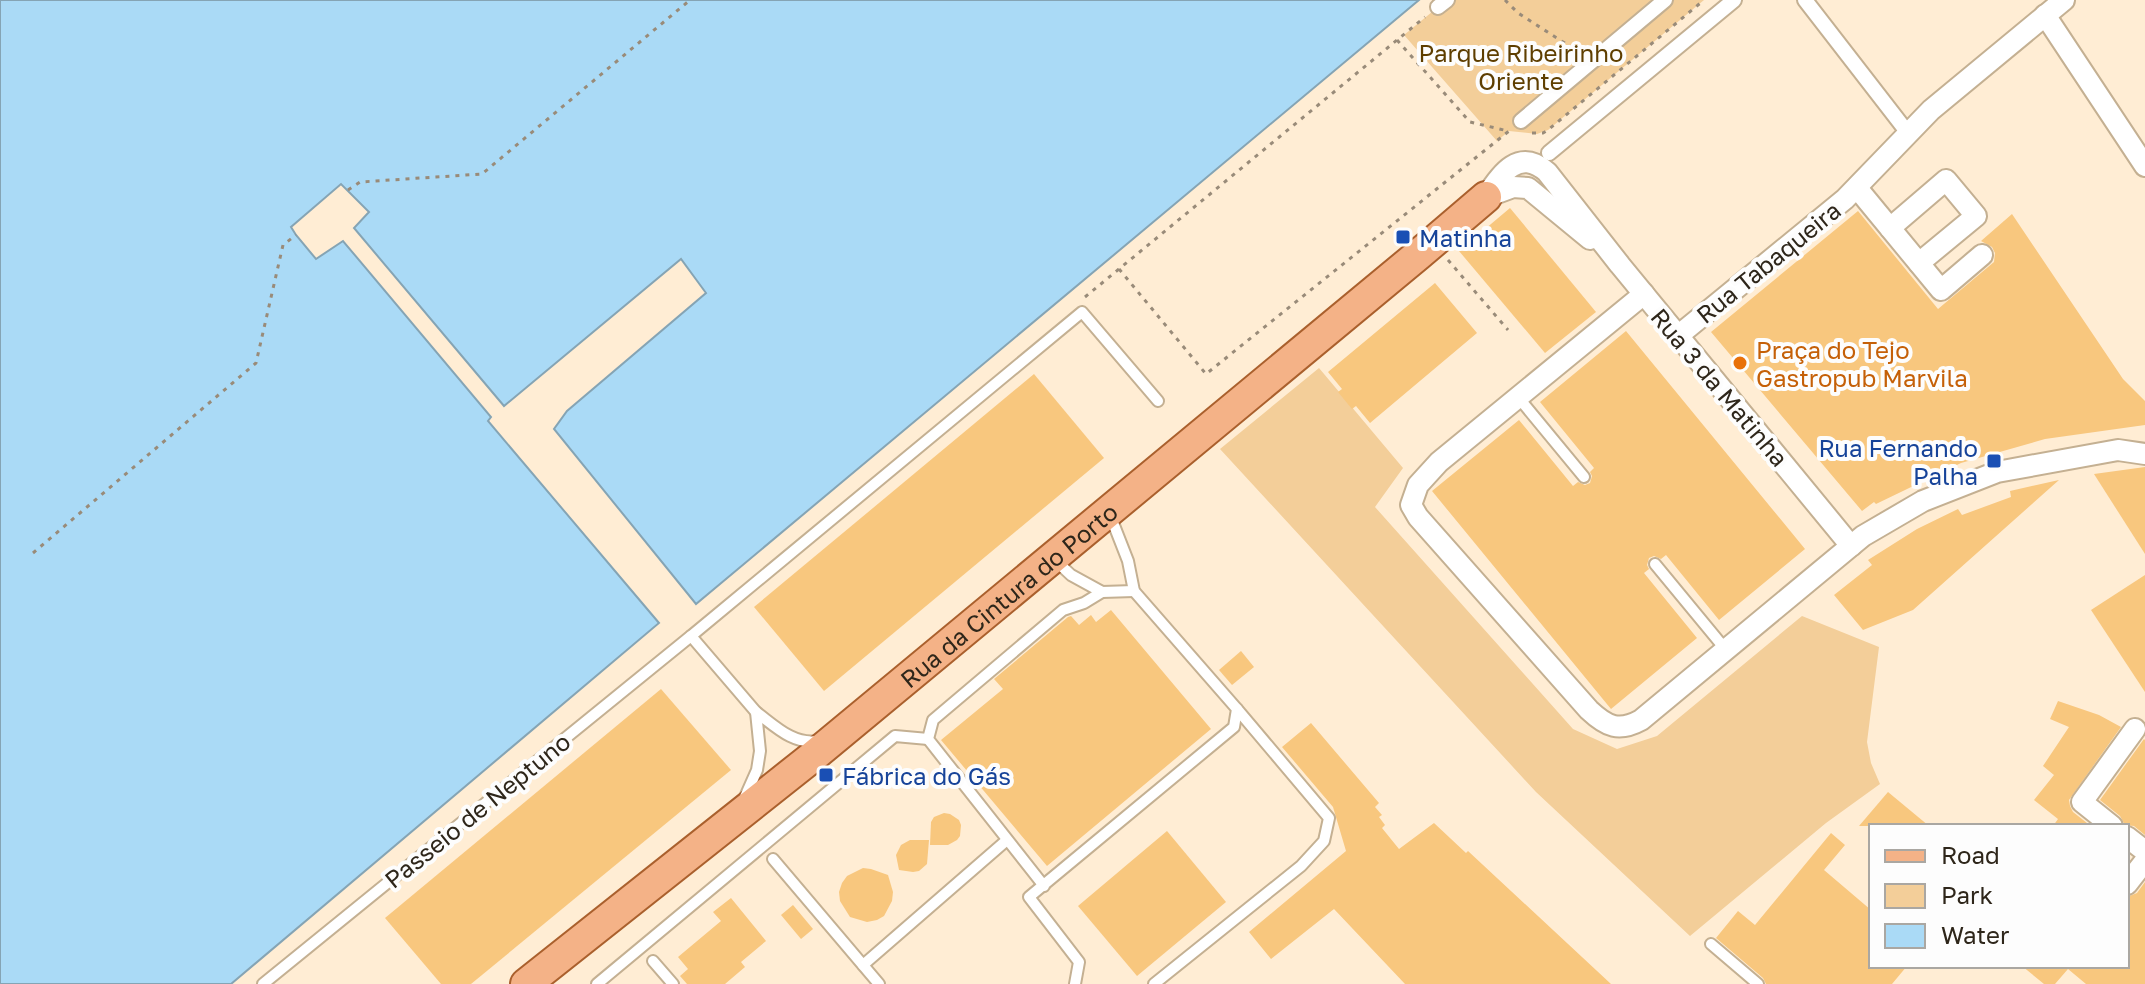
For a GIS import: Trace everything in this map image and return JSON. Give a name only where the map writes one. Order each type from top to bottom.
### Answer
[{"type":"main road","name":"Rua da Cintura do Porto","points":[[526,984],[836,738],[1486,197]]},
{"type":"street","points":[[1521,121],[1665,0]]},
{"type":"street","points":[[1549,153],[1734,0]]},
{"type":"street","points":[[1805,0],[1908,133]]},
{"type":"street","name":"Rua Tabaqueira","points":[[1679,335],[1857,188],[1939,103],[2064,0]]},
{"type":"street","points":[[2045,15],[2145,166]]},
{"type":"street","name":"Rua 3 da Matinha","points":[[1486,197],[1497,179],[1522,162],[1534,163],[1553,178],[1620,265],[1851,546]]},
{"type":"street","points":[[1890,228],[1946,180],[1976,216],[1919,263]]},
{"type":"street","points":[[1857,188],[1941,290],[1982,255]]},
{"type":"street","points":[[1644,294],[1428,473],[1418,485],[1411,505],[1418,517],[1589,710],[1604,723],[1620,727],[1641,720],[1851,546],[1875,528],[1923,501],[1997,472],[2118,450],[2145,454]]},
{"type":"street","points":[[2102,823],[2082,802],[2135,729]]},
{"type":"street","points":[[2129,839],[2145,851]]},
{"type":"street","points":[[2129,881],[2145,861]]},
{"type":"lane","name":"Passeio de Neptuno","points":[[263,984],[691,636],[1082,312],[1158,401]]},
{"type":"lane","points":[[1518,397],[1584,477]]},
{"type":"lane","points":[[1109,511],[1128,561],[1134,591],[1329,818],[1324,841],[1301,866],[1154,984]]},
{"type":"lane","points":[[1053,558],[1071,575],[1102,592]]},
{"type":"lane","points":[[1655,564],[1726,650]]},
{"type":"lane","points":[[928,739],[933,720],[1063,610],[1084,603],[1102,592],[1134,591]]},
{"type":"lane","points":[[691,636],[756,712],[793,739],[809,742],[836,738]]},
{"type":"lane","points":[[1075,984],[1079,962],[1029,897],[1234,727],[1237,709]]},
{"type":"lane","points":[[736,819],[757,770],[760,751],[756,712]]},
{"type":"lane","points":[[597,984],[895,736],[928,739],[1044,886]]},
{"type":"lane","points":[[863,965],[1007,840]]},
{"type":"lane","points":[[773,859],[879,984]]},
{"type":"lane","points":[[1711,944],[1758,984]]},
{"type":"lane","points":[[653,961],[673,984]]},
{"type":"path","points":[[348,190],[360,182],[482,174],[690,0]]},
{"type":"path","points":[[1505,0],[1518,13],[1591,61]]},
{"type":"path","points":[[1548,130],[1704,0]]},
{"type":"path","points":[[1397,40],[1470,122],[1509,131],[1206,374],[1119,269],[1397,40],[1442,3]]},
{"type":"path","points":[[1610,78],[1624,91]]},
{"type":"path","points":[[33,553],[256,363],[283,245],[296,235]]},
{"type":"path","points":[[1433,242],[1508,330]]},
{"type":"green space","name":"Parque Ribeirinho Oriente","points":[[1432,0],[1704,0],[1548,130],[1537,134],[1509,131],[1497,141],[1404,35],[1438,7]]},
{"type":"green space","points":[[1319,368],[1403,468],[1375,507],[1573,729],[1617,749],[1657,736],[1802,616],[1879,647],[1867,742],[1880,784],[1826,823],[1690,936],[1536,792],[1220,449]]},
{"type":"water","points":[[0,0],[1419,0],[696,604],[554,429],[567,411],[706,293],[681,259],[504,406],[354,228],[369,212],[341,184],[291,227],[296,235],[316,259],[343,241],[491,417],[488,421],[659,623],[231,984],[0,984]]},
{"type":"building","points":[[1510,208],[1596,312],[1545,353],[1459,251]]},
{"type":"building","points":[[1858,211],[1938,309],[1994,262],[1992,247],[1981,241],[2012,214],[2123,379],[2145,401],[2145,425],[2045,439],[1961,463],[1876,504],[1874,502],[1862,511],[1711,332]]},
{"type":"building","points":[[1435,283],[1477,333],[1370,423],[1356,406],[1352,409],[1338,392],[1342,389],[1328,372]]},
{"type":"building","points":[[1626,331],[1805,549],[1719,620],[1666,555],[1661,559],[1654,556],[1649,558],[1649,569],[1644,573],[1697,638],[1611,709],[1432,491],[1519,420],[1573,486],[1578,482],[1585,485],[1590,483],[1590,472],[1594,468],[1540,402]]},
{"type":"building","points":[[1034,374],[1104,458],[824,691],[754,607]]},
{"type":"building","points":[[2145,467],[2145,554],[2094,474]]},
{"type":"building","points":[[2059,480],[1913,610],[1863,630],[1834,595],[1872,565],[1868,560],[1917,529],[1958,509],[1962,515],[2011,497],[2010,491]]},
{"type":"building","points":[[2145,575],[2145,692],[2091,610]]},
{"type":"building","points":[[1111,610],[1211,729],[1047,866],[941,740],[1003,689],[994,679],[1068,617],[1071,616],[1079,625],[1091,615],[1096,622]]},
{"type":"building","points":[[1241,651],[1254,667],[1232,685],[1219,670]]},
{"type":"building","points":[[661,689],[731,770],[471,984],[441,984],[385,918]]},
{"type":"building","points":[[2058,701],[2099,715],[2121,727],[2069,800],[2073,812],[2086,824],[2054,824],[2058,819],[2034,800],[2054,775],[2043,766],[2069,727],[2050,719]]},
{"type":"building","points":[[1311,723],[1379,803],[1375,807],[1382,815],[1379,817],[1385,825],[1382,828],[1399,849],[1434,823],[1611,984],[1405,984],[1334,909],[1271,959],[1249,932],[1346,851],[1333,807],[1282,747]]},
{"type":"building","points":[[2144,739],[2145,835],[2134,826],[2124,824],[2120,816],[2100,800]]},
{"type":"building","points":[[1888,792],[1927,824],[1869,824],[1859,826]]},
{"type":"building","points":[[944,813],[959,820],[960,836],[948,845],[930,845],[931,822],[934,817]]},
{"type":"building","points":[[1167,831],[1226,902],[1137,976],[1078,906]]},
{"type":"building","points":[[1831,833],[1845,845],[1824,870],[1869,908],[1869,968],[1905,968],[1892,984],[1766,984],[1716,938],[1738,911],[1755,925]]},
{"type":"building","points":[[910,840],[929,840],[927,864],[919,871],[899,870],[896,855],[901,845]]},
{"type":"building","points":[[863,868],[888,875],[893,892],[884,916],[867,922],[850,917],[840,901],[839,892],[847,876]]},
{"type":"building","points":[[2145,882],[2145,984],[2086,984],[2068,969],[2055,984],[2044,984],[2024,968],[2129,968],[2129,896],[2137,893]]},
{"type":"building","points":[[731,898],[766,941],[741,962],[745,967],[725,984],[687,984],[680,976],[688,969],[678,957],[721,921],[713,912]]},
{"type":"building","points":[[793,905],[813,929],[801,939],[781,915]]},
{"type":"place","name":"Matinha","points":[[1403,237]]},
{"type":"place","name":"Praça do Tejo Gastropub Marvila","points":[[1740,363]]},
{"type":"place","name":"Rua Fernando Palha","points":[[1994,461]]},
{"type":"place","name":"Fábrica do Gás","points":[[826,775]]}]
